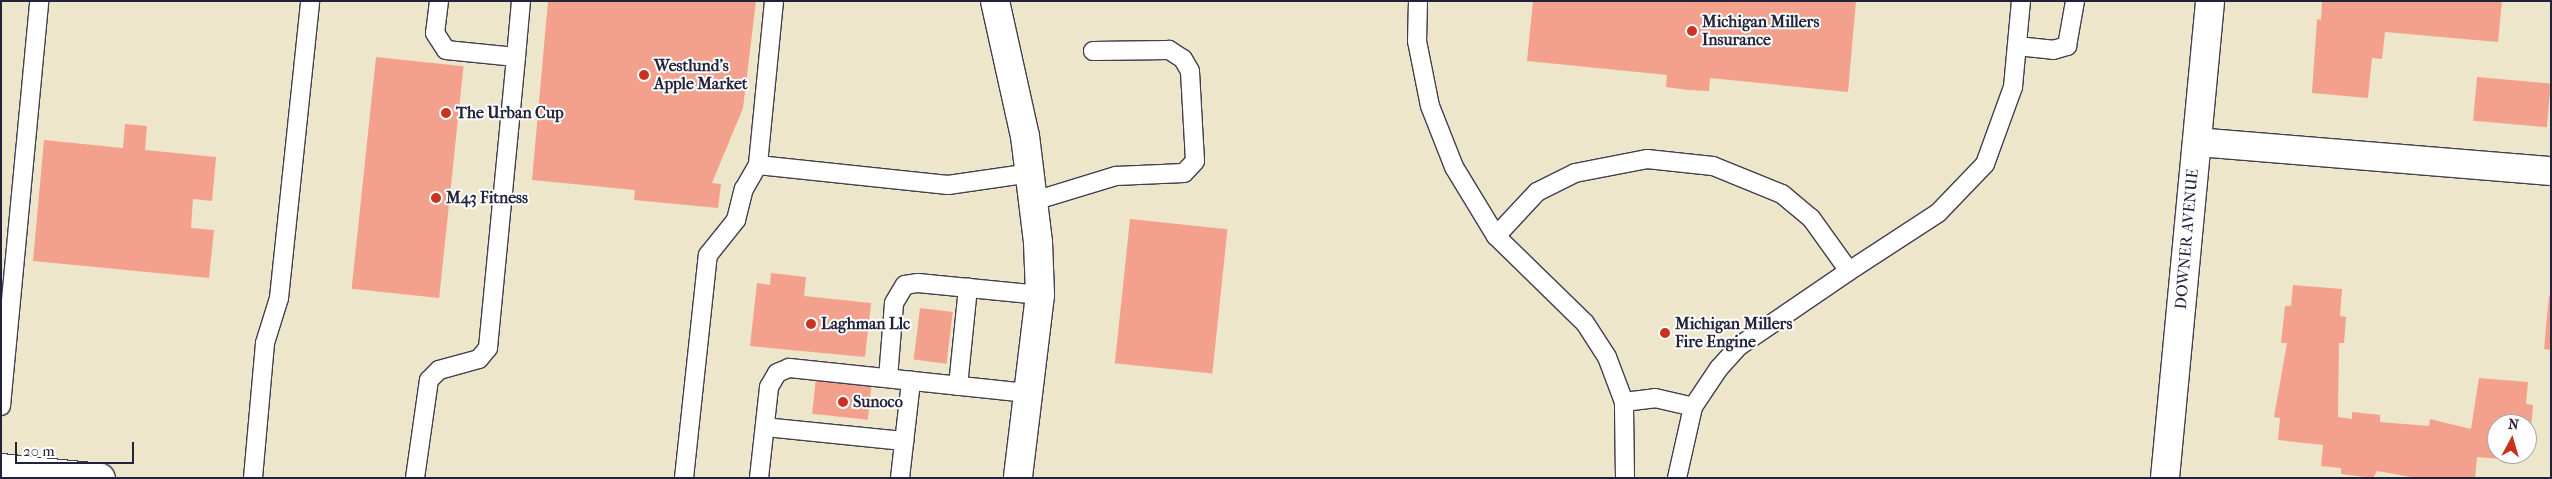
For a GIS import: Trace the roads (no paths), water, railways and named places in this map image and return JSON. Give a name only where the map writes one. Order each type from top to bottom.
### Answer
[{"type":"street","points":[[996,1],[1031,173],[1040,295],[1018,478]]},
{"type":"street","name":"DOWNER AVENUE","points":[[2165,478],[2210,1]]},
{"type":"street","points":[[2197,142],[2551,171]]},
{"type":"street","points":[[1,468],[101,478]]},
{"type":"lane","points":[[1,406],[39,1]]},
{"type":"lane","points":[[252,478],[265,344],[279,298],[310,1]]},
{"type":"lane","points":[[439,1],[435,33],[446,50],[516,57]]},
{"type":"lane","points":[[415,478],[429,380],[440,370],[478,359],[488,348],[522,1]]},
{"type":"lane","points":[[684,478],[708,255],[736,220],[744,189],[758,165],[774,1]]},
{"type":"lane","points":[[1418,1],[1417,41],[1430,106],[1454,167],[1496,236],[1586,323],[1607,356],[1624,402],[1625,478]]},
{"type":"lane","points":[[1677,478],[1693,407],[1739,346],[1938,213],[1985,164],[2013,87],[2022,1]]},
{"type":"lane","points":[[2017,46],[2053,50],[2067,46],[2075,1]]},
{"type":"lane","points":[[1034,201],[1116,176],[1184,173],[1195,160],[1190,71],[1183,59],[1169,50],[1093,50]]},
{"type":"lane","points":[[1496,236],[1537,192],[1575,172],[1647,159],[1682,161],[1714,166],[1782,194],[1811,218],[1849,271]]},
{"type":"lane","points":[[758,165],[948,185],[1031,173]]},
{"type":"lane","points":[[888,378],[898,291],[918,283],[1040,295]]},
{"type":"lane","points":[[958,386],[968,288]]},
{"type":"lane","points":[[759,478],[769,387],[777,373],[789,368],[1028,393]]},
{"type":"lane","points":[[900,478],[911,381]]},
{"type":"lane","points":[[1624,402],[1655,398],[1693,407]]},
{"type":"lane","points":[[765,427],[904,441]]},
{"type":"place","name":"Michigan Millers Insurance","points":[[1692,31]]},
{"type":"place","name":"Westlund's Apple Market","points":[[644,75]]},
{"type":"place","name":"The Urban Cup","points":[[446,113]]},
{"type":"place","name":"M43 Fitness","points":[[436,198]]},
{"type":"place","name":"Laghman Llc","points":[[811,324]]},
{"type":"place","name":"Michigan Millers Fire Engine","points":[[1665,333]]},
{"type":"place","name":"Sunoco","points":[[843,402]]}]
